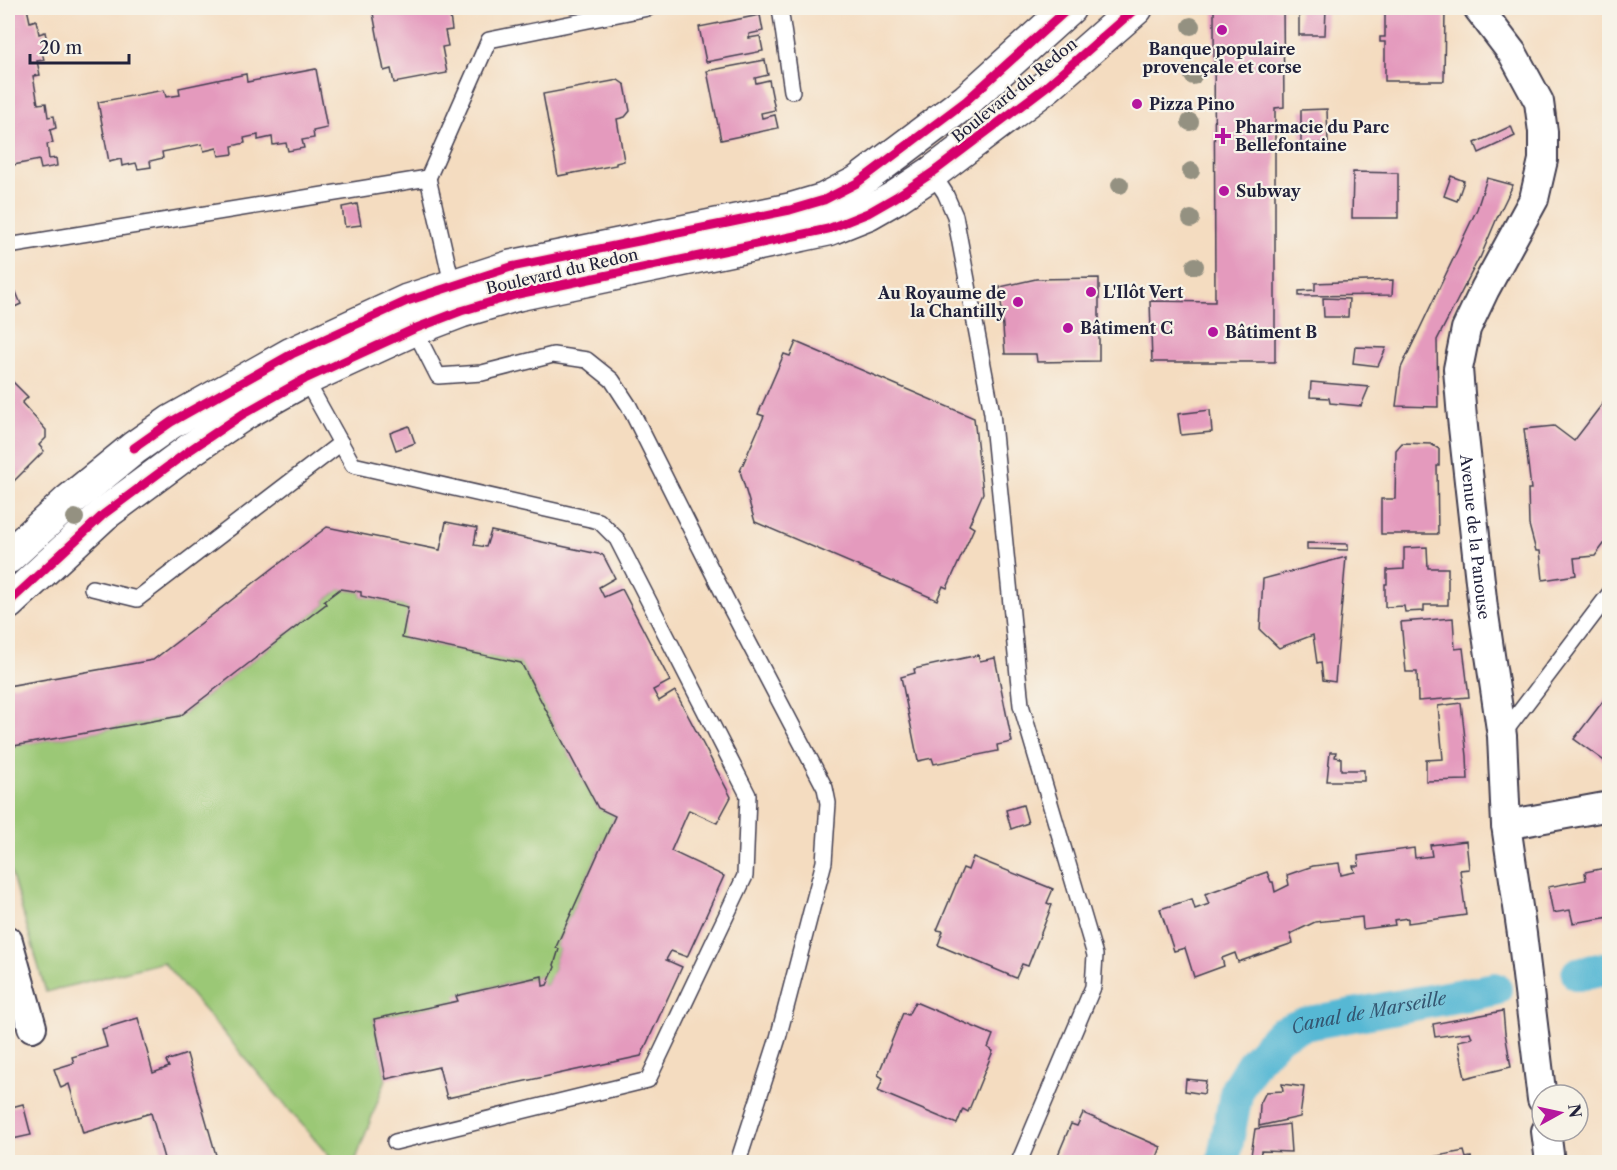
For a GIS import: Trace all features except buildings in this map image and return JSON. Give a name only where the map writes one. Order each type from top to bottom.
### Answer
[{"type":"street","name":"Boulevard du Redon","points":[[1086,51],[1090,26],[1103,8]]},
{"type":"street","name":"Boulevard du Redon","points":[[457,298],[518,294],[828,229],[868,213],[932,173],[1047,86],[1136,8]]},
{"type":"street","name":"Avenue de la Panouse","points":[[1478,8],[1513,54],[1539,102],[1543,132],[1543,160],[1534,199],[1466,329],[1458,369],[1483,608],[1502,736],[1506,825],[1540,1083]]},
{"type":"street","name":"Boulevard du Redon","points":[[8,557],[69,501],[134,448],[171,422],[408,317],[457,298],[511,267],[790,210],[824,200],[857,183],[966,101],[1066,9]]},
{"type":"street","name":"Boulevard du Redon","points":[[932,173],[932,145],[943,118]]},
{"type":"street","name":"Boulevard du Redon","points":[[8,603],[104,514],[243,414],[299,366]]},
{"type":"street","points":[[1506,825],[1610,806]]},
{"type":"street","points":[[8,941],[32,1027]]},
{"type":"street","points":[[1548,1143],[1550,1162]]},
{"type":"lane","points":[[457,298],[428,178],[489,40],[648,8]]},
{"type":"lane","points":[[780,8],[792,91]]},
{"type":"lane","points":[[932,173],[945,193],[955,216],[992,413],[1021,705],[1095,955],[1093,987],[1019,1162]]},
{"type":"lane","points":[[8,246],[428,178]]},
{"type":"lane","points":[[408,317],[438,376],[482,373],[553,355],[587,360],[612,380],[629,406],[825,788],[828,803],[824,862],[778,1038],[738,1162]]},
{"type":"lane","points":[[299,366],[352,465],[599,521],[617,539],[748,795],[745,876],[648,1080],[395,1142]]},
{"type":"lane","points":[[92,588],[137,599],[341,443]]},
{"type":"lane","points":[[1502,736],[1610,593]]},
{"type":"green space","points":[[340,589],[361,592],[361,596],[408,607],[403,638],[521,663],[598,808],[615,816],[556,946],[559,949],[555,967],[547,985],[543,986],[541,976],[457,995],[458,1001],[374,1019],[386,1079],[355,1162],[334,1162],[163,962],[46,992],[8,862],[8,747],[180,716],[326,604],[324,601]]},
{"type":"waterway","name":"Canal de Marseille","points":[[1578,974],[1610,968]]},
{"type":"waterway","name":"Canal de Marseille","points":[[1223,1162],[1237,1089],[1252,1064],[1280,1034],[1304,1024],[1495,989]]},
{"type":"cycle path","points":[[134,448],[171,422],[292,354],[407,301],[511,267],[790,210],[824,200],[857,183],[966,101],[1069,8]]},
{"type":"cycle path","points":[[8,603],[104,514],[243,414],[305,379],[414,329],[461,311],[518,294],[828,229],[868,213],[932,173],[1047,86],[1136,8]]},
{"type":"place","name":"Banque populaire provençale et corse","points":[[1222,30]]},
{"type":"place","name":"Pizza Pino","points":[[1137,104]]},
{"type":"place","name":"Pharmacie du Parc Bellefontaine","points":[[1223,136]]},
{"type":"place","name":"Subway","points":[[1224,191]]},
{"type":"place","name":"L'Ilôt Vert","points":[[1091,292]]},
{"type":"place","name":"Au Royaume de la Chantilly","points":[[1018,302]]},
{"type":"place","name":"Bâtiment C","points":[[1068,328]]},
{"type":"place","name":"Bâtiment B","points":[[1213,332]]}]
